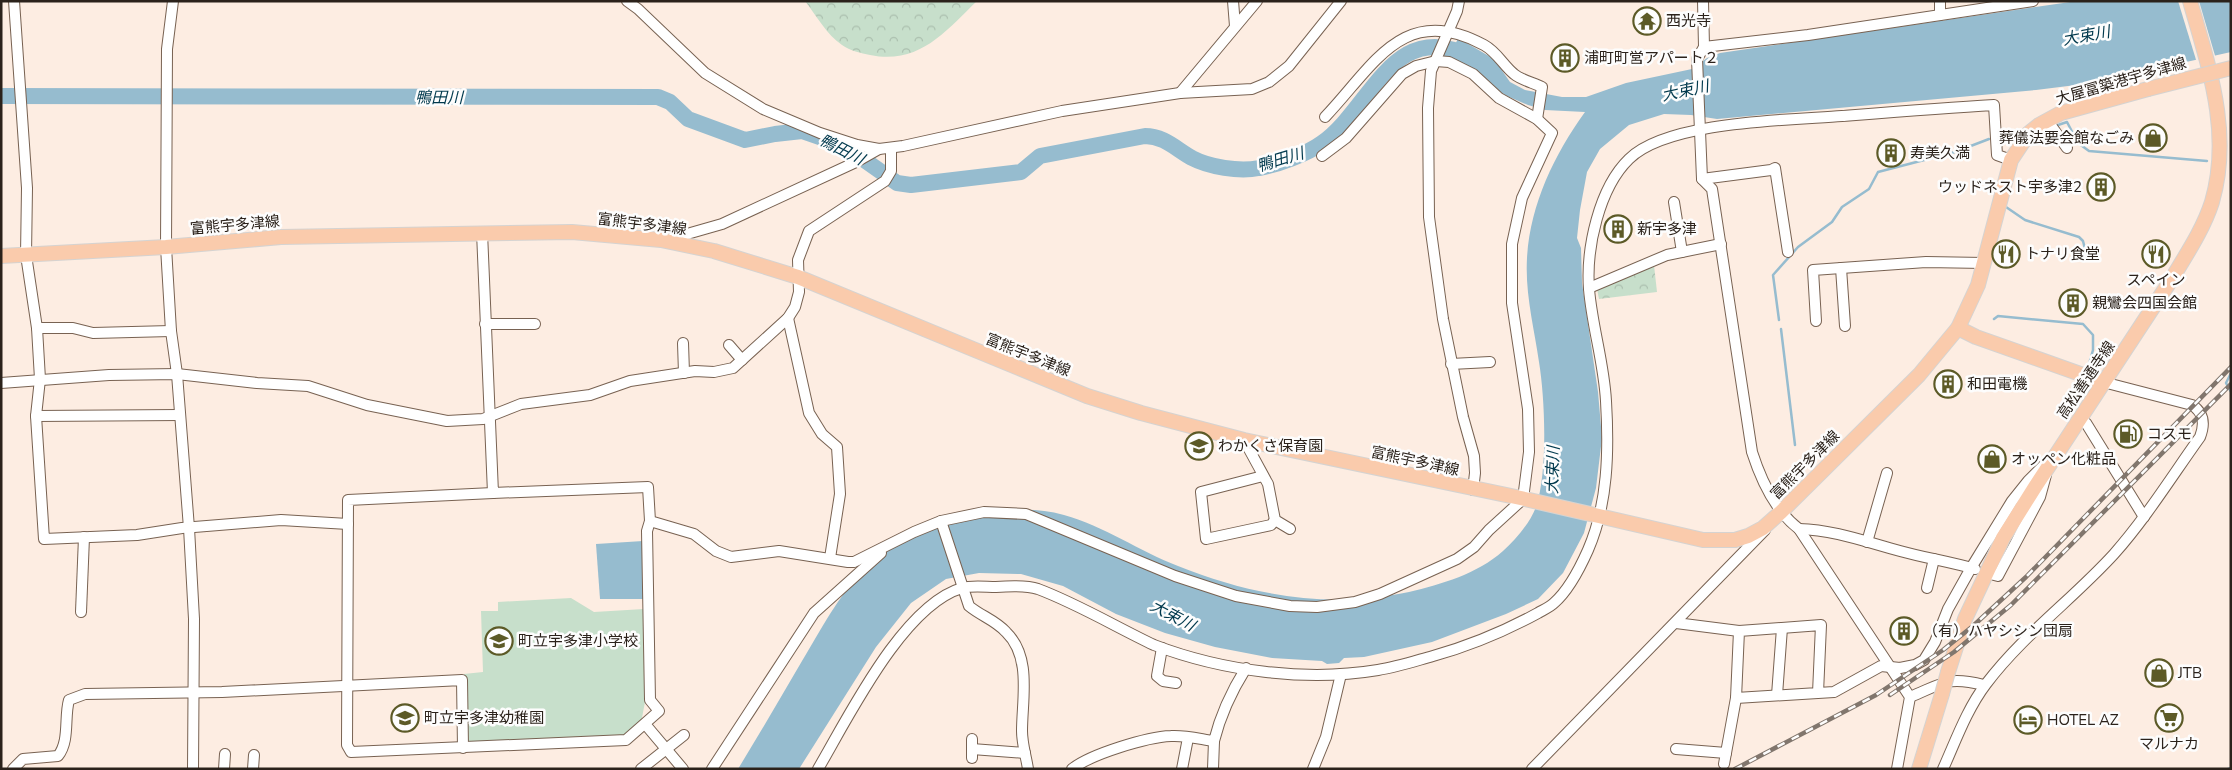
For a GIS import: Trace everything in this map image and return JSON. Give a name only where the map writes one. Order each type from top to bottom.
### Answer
[{"type":"main road","name":"高松善通寺線","points":[[1918,769],[1966,619],[1990,563],[2048,467],[2171,280],[2203,223],[2217,182],[2226,146],[2219,106],[2190,1]]},
{"type":"main road","name":"大屋冨築港宇多津線","points":[[1958,328],[1978,285],[2011,160],[2029,134],[2047,120],[2061,113],[2231,68]]},
{"type":"main road","name":"富熊宇多津線","points":[[1,256],[166,247],[280,237],[482,232],[572,232],[625,236],[667,242],[714,251],[798,277],[1077,392],[1141,413],[1244,440],[1473,490],[1524,499],[1704,540],[1734,540],[1763,528],[1919,374],[1958,328]]},
{"type":"main road","points":[[1958,328],[1976,337],[2103,382]]},
{"type":"street","points":[[14,1],[27,188],[26,254],[37,328],[40,379],[36,416],[44,539],[137,535],[189,528],[280,520],[348,524]]},
{"type":"street","points":[[173,1],[167,49],[166,247],[171,331],[177,374],[189,528],[194,619],[193,769]]},
{"type":"street","points":[[627,1],[638,8],[705,73],[763,109],[820,133],[857,145],[879,149],[1062,111],[1180,93],[1252,89],[1269,82],[1289,66],[1341,1]]},
{"type":"street","points":[[1233,1],[1235,26]]},
{"type":"street","points":[[1180,93],[1257,1]]},
{"type":"street","points":[[1458,1],[1457,12],[1431,71],[1428,108],[1429,217],[1442,319],[1474,456],[1473,490]]},
{"type":"street","points":[[1703,1],[1704,47],[1697,59],[1702,179],[1712,189],[1752,452],[1756,467],[1780,512],[1799,529],[1910,697],[1897,769]]},
{"type":"street","points":[[1940,1],[1940,15]]},
{"type":"street","points":[[1704,47],[1940,15],[1985,5],[2033,1]]},
{"type":"street","points":[[1325,117],[1385,49],[1419,32],[1449,30],[1484,45],[1498,56],[1514,75],[1542,87],[1537,119]]},
{"type":"street","points":[[650,522],[694,534],[716,551],[731,557],[779,551],[854,562],[914,532],[942,522],[984,512],[1026,514],[1175,576],[1236,596],[1290,606],[1317,607],[1355,602],[1380,594],[1457,560],[1474,547],[1489,530],[1524,499],[1529,452],[1528,409],[1512,303],[1512,244],[1522,198],[1552,133],[1537,119],[1499,98],[1474,74],[1450,62],[1436,62],[1416,66],[1402,74],[1346,138],[1322,156]]},
{"type":"street","points":[[818,769],[873,676],[897,642],[926,610],[962,584],[1036,588],[1162,648],[1212,662],[1306,676],[1386,669],[1453,650],[1513,626],[1554,604],[1582,563],[1597,516],[1607,451],[1606,398],[1589,288],[1590,260],[1598,214],[1619,170],[1630,157],[1661,139],[1701,129],[1994,105],[1997,155],[2011,160]]},
{"type":"street","points":[[2047,120],[2067,148]]},
{"type":"street","points":[[1,383],[40,379],[177,374],[257,383],[308,386],[367,405],[448,421],[489,417],[521,404],[590,395],[630,381],[695,371],[714,372],[733,368],[788,318],[795,307],[799,292],[798,260],[809,231],[885,181],[891,171],[891,148]]},
{"type":"street","points":[[667,242],[673,238],[722,224],[869,156],[879,149]]},
{"type":"street","points":[[1702,179],[1775,168],[1788,252]]},
{"type":"street","points":[[1674,202],[1682,252]]},
{"type":"street","points":[[482,232],[493,493]]},
{"type":"street","points":[[1589,288],[1652,260],[1721,244]]},
{"type":"street","points":[[1816,321],[1813,270],[1926,262],[1984,263]]},
{"type":"street","points":[[1841,268],[1845,326]]},
{"type":"street","points":[[788,318],[809,412],[822,434],[837,447],[840,494],[830,558]]},
{"type":"street","points":[[485,324],[535,324]]},
{"type":"street","points":[[37,328],[73,328],[93,333],[171,331]]},
{"type":"street","points":[[683,343],[684,373]]},
{"type":"street","points":[[728,345],[742,360]]},
{"type":"street","points":[[1451,364],[1490,362]]},
{"type":"street","points":[[1944,769],[1964,722],[1984,686],[2024,640],[2114,554],[2144,517],[2200,437],[2203,428],[2202,416],[2199,409],[2192,405],[2103,382]]},
{"type":"street","points":[[36,416],[180,415]]},
{"type":"street","points":[[2080,418],[2086,423],[2144,517]]},
{"type":"street","points":[[1244,440],[1268,484],[1275,520],[1290,529]]},
{"type":"street","points":[[1736,698],[1834,692],[1881,666],[1900,668],[1915,666],[1924,660],[1935,642],[1948,609],[2017,494],[2028,480],[2058,452]]},
{"type":"street","points":[[1994,575],[1998,576],[2040,498],[2048,467]]},
{"type":"street","points":[[1867,542],[1881,506],[1887,473]]},
{"type":"street","points":[[1263,476],[1200,492],[1206,539],[1271,525],[1275,520]]},
{"type":"street","points":[[648,487],[650,522],[647,532],[650,700],[659,712],[626,740],[351,752],[347,745],[346,685],[348,500],[493,493],[648,487]]},
{"type":"street","points":[[1532,769],[1676,623],[1780,512]]},
{"type":"street","points":[[942,522],[969,606],[979,614],[992,619],[1008,633],[1019,652],[1024,672],[1022,732],[1028,769]]},
{"type":"street","points":[[1799,529],[1818,530],[1973,569]]},
{"type":"street","points":[[81,612],[84,537]]},
{"type":"street","points":[[712,769],[814,613],[889,546]]},
{"type":"street","points":[[1927,588],[1934,559]]},
{"type":"street","points":[[1676,623],[1739,631],[1821,624],[1818,693]]},
{"type":"street","points":[[1777,695],[1782,628]]},
{"type":"street","points":[[1724,764],[1736,698],[1739,631]]},
{"type":"street","points":[[1162,648],[1157,676],[1163,680],[1176,683]]},
{"type":"street","points":[[1213,769],[1214,741],[1220,716],[1229,694],[1246,668]]},
{"type":"street","points":[[1313,769],[1326,737],[1341,674]]},
{"type":"street","points":[[13,769],[23,759],[58,756],[61,752],[66,731],[69,700],[74,696],[85,694],[193,692],[462,680],[463,748]]},
{"type":"street","points":[[1910,697],[1947,681],[1957,680],[1984,686]]},
{"type":"street","points":[[645,724],[683,769]]},
{"type":"street","points":[[642,769],[684,735]]},
{"type":"street","points":[[1072,769],[1093,755],[1149,740],[1171,736],[1214,741]]},
{"type":"street","points":[[1182,769],[1188,738]]},
{"type":"street","points":[[972,749],[1025,753]]},
{"type":"street","points":[[1676,749],[1726,753]]},
{"type":"street","points":[[224,769],[225,754]]},
{"type":"street","points":[[253,769],[254,756]]},
{"type":"green space","points":[[805,1],[977,1],[954,24],[930,43],[903,55],[887,57],[859,53],[842,45],[827,30]]},
{"type":"green space","points":[[1654,265],[1657,292],[1599,299],[1597,289]]},
{"type":"green space","points":[[571,598],[594,612],[644,609],[645,702],[641,723],[625,736],[467,745],[464,674],[483,672],[481,611],[498,611],[498,602]]},
{"type":"water","name":"大束川","points":[[2077,1],[2231,1],[2231,52],[2092,83],[2036,90],[1717,119],[1691,115],[1664,114],[1629,125],[1600,149],[1587,172],[1577,238],[1581,248],[1582,283],[1598,392],[1602,438],[1596,488],[1584,533],[1563,573],[1538,599],[1506,614],[1432,642],[1364,657],[1344,658],[1339,663],[1327,664],[1322,661],[1272,658],[1215,647],[1165,633],[1116,614],[1063,586],[1021,574],[979,573],[946,579],[911,603],[876,647],[799,769],[738,769],[823,625],[846,590],[865,570],[887,552],[919,530],[932,525],[1012,510],[1051,512],[1079,520],[1164,560],[1206,576],[1263,592],[1321,599],[1379,597],[1409,592],[1434,585],[1459,577],[1482,566],[1503,551],[1518,536],[1536,507],[1540,492],[1544,455],[1544,414],[1541,377],[1527,285],[1529,238],[1538,200],[1554,163],[1585,112],[1545,110],[1507,96],[1449,60],[1458,38],[1494,59],[1510,82],[1525,90],[1562,97],[1586,97],[1626,83],[1692,69],[1707,58],[1720,53]]},
{"type":"water","points":[[643,541],[644,599],[600,599],[596,544]]},
{"type":"pier","points":[[2178,1],[2199,1],[2216,59],[2197,63]]},
{"type":"waterway","name":"鴨田川","points":[[1,96],[658,97],[670,102],[688,119],[745,140],[802,131],[828,140],[853,152],[897,183],[911,185],[1021,172],[1040,156],[1145,136],[1158,138],[1192,158],[1215,166],[1233,169],[1266,167],[1300,155],[1322,143],[1340,128],[1386,71],[1403,57],[1423,48],[1446,48],[1473,58]]},
{"type":"waterway","points":[[2058,125],[2067,122],[2078,143],[2089,151],[2207,161]]},
{"type":"waterway","points":[[1779,320],[1773,275],[1798,247],[1832,222],[1842,207],[1869,189],[1878,172],[1955,152],[1989,139]]},
{"type":"waterway","points":[[2006,207],[2025,220],[2079,237],[2083,241],[2085,249]]},
{"type":"waterway","points":[[1994,319],[1998,316],[2083,324],[2093,335],[2093,350],[2089,364]]},
{"type":"waterway","points":[[1781,329],[1795,445]]},
{"type":"waterway","points":[[2231,373],[2226,383],[2231,392]]},
{"type":"railway","points":[[1735,769],[1876,695],[1943,650],[1973,626],[2026,577],[2231,367]]},
{"type":"railway","points":[[1890,695],[1954,652],[2011,605],[2231,384]]},
{"type":"place","name":"西光寺","points":[[1647,21]]},
{"type":"place","name":"浦町町営アパート２","points":[[1565,58]]},
{"type":"place","name":"葬儀法要会館なごみ","points":[[2153,138]]},
{"type":"place","name":"寿美久満","points":[[1891,153]]},
{"type":"place","name":"ウッドネスト宇多津2","points":[[2101,187]]},
{"type":"place","name":"新宇多津","points":[[1618,229]]},
{"type":"place","name":"トナリ食堂","points":[[2006,254]]},
{"type":"place","name":"スペイン","points":[[2156,254]]},
{"type":"place","name":"親鸞会四国会館","points":[[2073,303]]},
{"type":"place","name":"和田電機","points":[[1948,384]]},
{"type":"place","name":"コスモ","points":[[2128,434]]},
{"type":"place","name":"わかくさ保育園","points":[[1199,446]]},
{"type":"place","name":"オッペン化粧品","points":[[1992,459]]},
{"type":"place","name":"（有）ハヤシシン団扇","points":[[1904,631]]},
{"type":"place","name":"町立宇多津小学校","points":[[499,641]]},
{"type":"place","name":"JTB","points":[[2159,673]]},
{"type":"place","name":"町立宇多津幼稚園","points":[[405,718]]},
{"type":"place","name":"マルナカ","points":[[2169,718]]},
{"type":"place","name":"HOTEL AZ","points":[[2028,720]]}]
